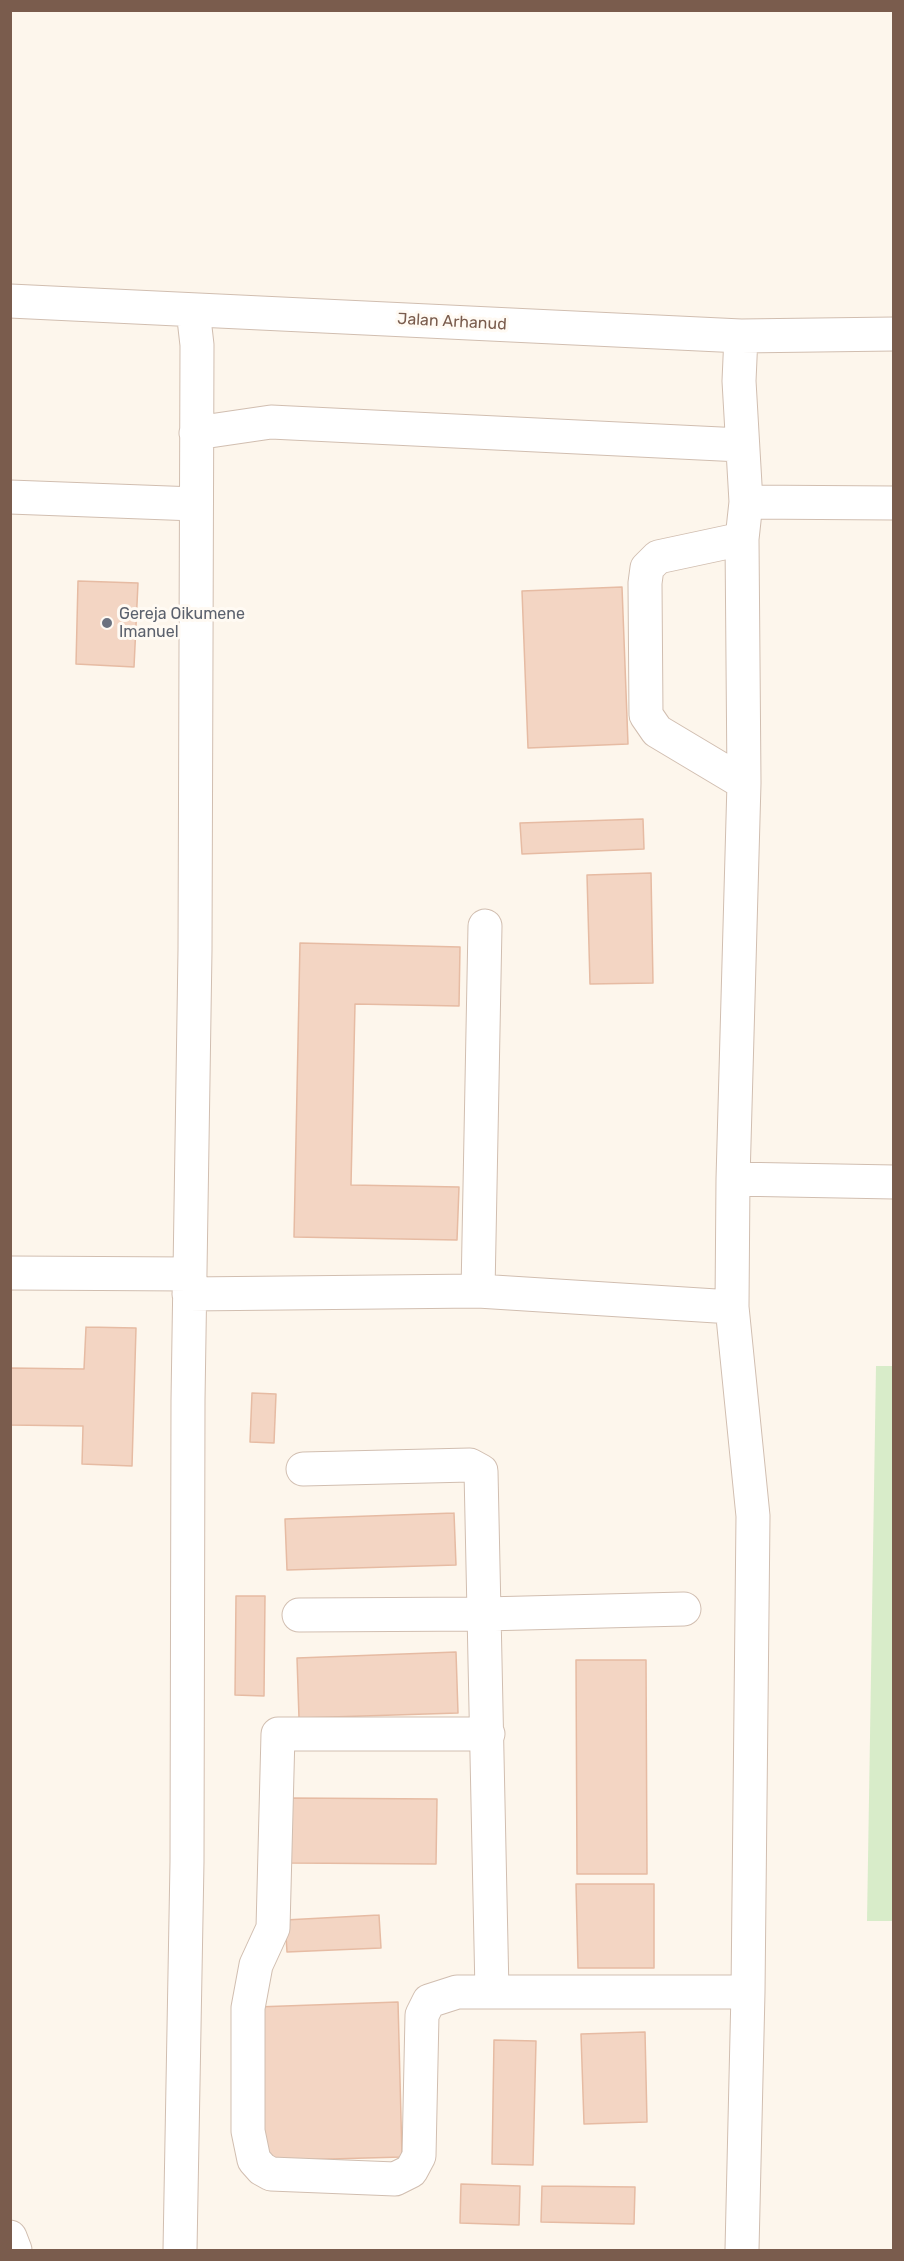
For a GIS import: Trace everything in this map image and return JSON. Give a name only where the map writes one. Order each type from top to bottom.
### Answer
[{"type":"street","name":"Jalan Arhanud","points":[[10,301],[741,336],[894,334]]},
{"type":"street","points":[[180,2250],[187,1862],[189,1284],[195,950],[197,345],[193,309]]},
{"type":"street","points":[[741,336],[739,381],[746,502],[742,539],[744,783],[733,1179],[732,1308],[753,1516],[748,1992],[742,2250]]},
{"type":"street","points":[[196,432],[271,422],[741,445]]},
{"type":"street","points":[[10,497],[195,504]]},
{"type":"street","points":[[746,502],[894,503]]},
{"type":"street","points":[[742,539],[658,556],[647,568],[645,691],[646,715],[657,731],[744,783]]},
{"type":"street","points":[[478,1291],[485,926]]},
{"type":"street","points":[[733,1179],[894,1182]]},
{"type":"street","points":[[10,1274],[189,1284],[478,1291],[732,1308]]},
{"type":"street","points":[[303,1469],[470,1465],[481,1471],[486,1614],[492,1992]]},
{"type":"street","points":[[299,1616],[684,1609]]},
{"type":"street","points":[[488,1734],[278,1734],[273,1928],[256,1965],[248,2008],[248,2131],[254,2160],[262,2169],[271,2174],[395,2179],[411,2171],[419,2156],[422,2015],[429,2001],[457,1992],[748,1992]]},
{"type":"street","points":[[10,2237],[15,2250]]},
{"type":"green space","points":[[876,1366],[894,1366],[893,1921],[867,1921]]},
{"type":"building","name":"Gereja Oikumene Imanuel","points":[[78,581],[138,583],[134,667],[76,664]]},
{"type":"building","points":[[622,587],[628,744],[528,748],[522,591]]},
{"type":"building","points":[[643,819],[644,849],[522,854],[520,823]]},
{"type":"building","points":[[651,873],[653,983],[590,984],[587,875]]},
{"type":"building","points":[[300,943],[460,947],[459,1006],[355,1004],[351,1185],[459,1187],[457,1240],[294,1237]]},
{"type":"building","points":[[86,1327],[136,1328],[132,1466],[82,1464],[83,1426],[10,1425],[10,1368],[84,1369]]},
{"type":"building","points":[[252,1393],[276,1394],[274,1443],[250,1442]]},
{"type":"building","points":[[454,1513],[456,1565],[287,1570],[285,1519]]},
{"type":"building","points":[[236,1596],[265,1596],[264,1696],[235,1695]]},
{"type":"building","points":[[456,1652],[458,1713],[299,1718],[297,1658]]},
{"type":"building","points":[[576,1660],[646,1660],[647,1874],[577,1874]]},
{"type":"building","points":[[291,1798],[437,1799],[436,1864],[291,1863]]},
{"type":"building","points":[[576,1884],[654,1884],[654,1968],[578,1968]]},
{"type":"building","points":[[379,1915],[381,1948],[287,1952],[285,1920]]},
{"type":"building","points":[[398,2002],[402,2157],[260,2161],[256,2007]]},
{"type":"building","points":[[645,2032],[647,2122],[584,2124],[581,2034]]},
{"type":"building","points":[[494,2040],[536,2041],[533,2165],[492,2164]]},
{"type":"building","points":[[461,2184],[520,2186],[519,2225],[460,2223]]},
{"type":"building","points":[[542,2186],[635,2187],[634,2224],[541,2222]]},
{"type":"place","name":"Gereja Oikumene Imanuel","points":[[107,623]]}]
